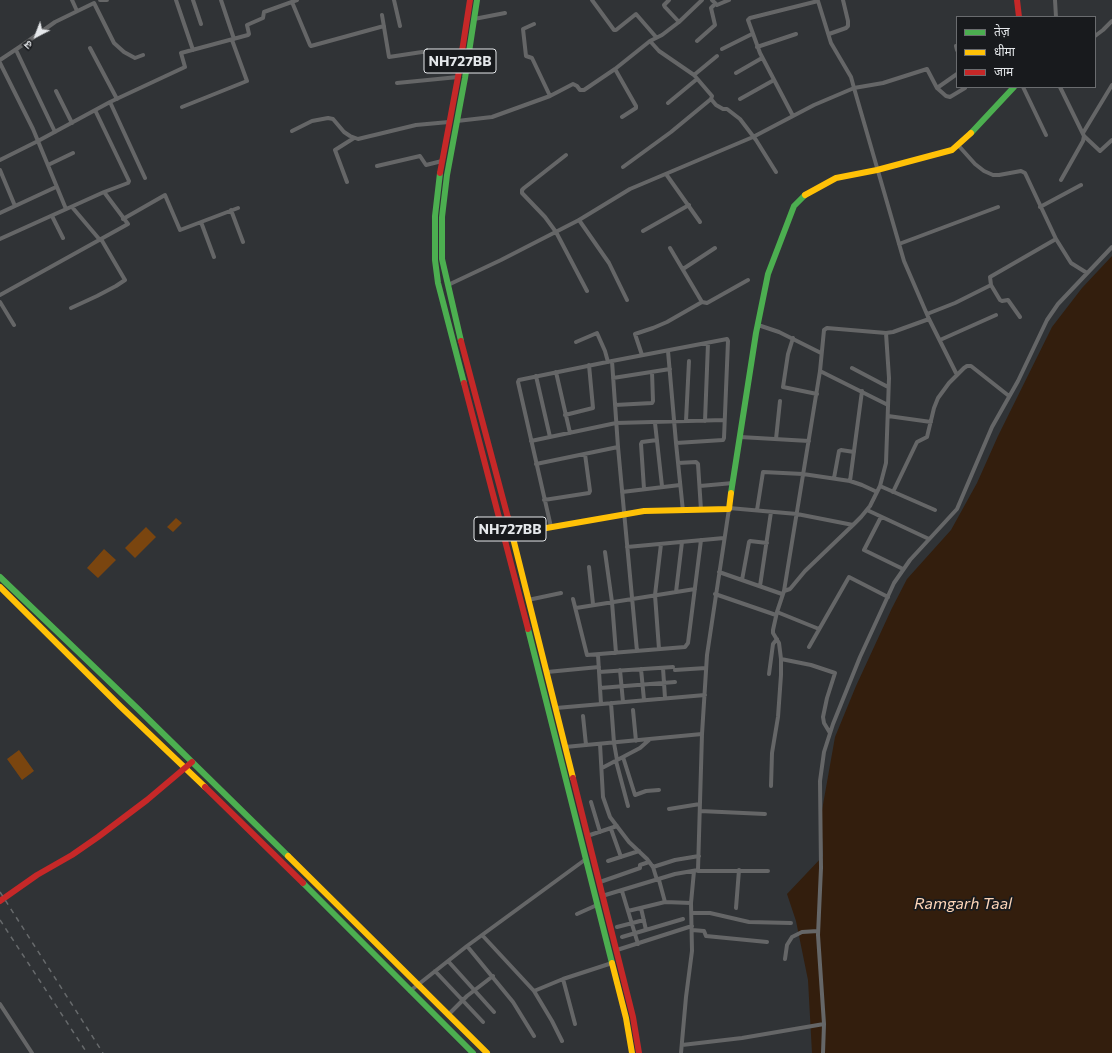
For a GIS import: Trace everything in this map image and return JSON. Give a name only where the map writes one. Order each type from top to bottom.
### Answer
[{"type":"main road","name":"NH727BB","points":[[470,0],[435,216],[435,260],[438,283],[540,674],[585,859],[626,1018],[631,1053]]},
{"type":"main road","name":"NH727BB","points":[[477,0],[447,175],[442,216],[442,259],[460,339],[512,534],[619,960],[633,1017],[639,1053]]},
{"type":"main road","points":[[1017,0],[1019,16]]},
{"type":"main road","points":[[512,534],[644,511],[729,509],[758,325],[768,274],[794,206],[806,194],[836,178],[877,170],[952,150],[976,128],[1013,88]]},
{"type":"main road","points":[[0,577],[87,659],[487,1053]]},
{"type":"main road","points":[[0,587],[120,706],[186,768],[473,1053]]},
{"type":"main road","points":[[0,901],[37,875],[72,856],[148,800],[192,762]]},
{"type":"street","points":[[72,0],[77,11]]},
{"type":"street","points":[[0,60],[54,22],[98,1],[108,0]]},
{"type":"street","points":[[176,0],[193,50]]},
{"type":"street","points":[[193,0],[201,24]]},
{"type":"street","points":[[182,107],[247,81],[221,0]]},
{"type":"street","points":[[0,160],[110,102],[185,67],[181,53],[249,35],[247,25],[263,18],[264,12],[297,0]]},
{"type":"street","points":[[394,0],[400,26]]},
{"type":"street","points":[[592,0],[614,30],[636,14],[656,37]]},
{"type":"street","points":[[669,0],[664,5],[679,22]]},
{"type":"street","points":[[457,121],[492,117],[550,96],[573,84],[580,90],[584,90],[615,69],[650,41],[679,22],[702,0]]},
{"type":"street","points":[[712,0],[715,4]]},
{"type":"street","points":[[697,41],[715,26],[711,8],[715,4],[730,0]]},
{"type":"street","points":[[829,34],[848,26],[843,0]]},
{"type":"street","points":[[1055,0],[1056,16]]},
{"type":"street","points":[[98,1],[114,43],[124,52],[135,58],[143,55]]},
{"type":"street","points":[[792,116],[762,58],[748,20],[750,18],[818,1],[831,43],[851,77],[904,261],[929,319],[957,375]]},
{"type":"street","points":[[292,2],[311,46],[384,26]]},
{"type":"street","points":[[474,19],[504,13]]},
{"type":"street","points":[[382,15],[389,57],[422,52],[462,51]]},
{"type":"street","points":[[1096,35],[1112,21]]},
{"type":"street","points":[[534,24],[524,29],[526,56],[532,58],[550,96]]},
{"type":"street","points":[[722,50],[752,34]]},
{"type":"street","points":[[757,47],[796,34]]},
{"type":"street","points":[[650,41],[659,51],[694,75],[711,95],[710,99],[720,108],[727,109],[740,119],[776,172]]},
{"type":"street","points":[[90,48],[117,99]]},
{"type":"street","points":[[16,50],[55,132]]},
{"type":"street","points":[[694,75],[717,56]]},
{"type":"street","points":[[736,73],[762,58]]},
{"type":"street","points":[[0,63],[38,141],[66,209]]},
{"type":"street","points":[[615,69],[636,106],[636,108],[622,117]]},
{"type":"street","points":[[448,285],[579,220],[630,189],[753,137],[792,116],[854,88],[883,83],[927,69],[937,88],[948,97],[965,88]]},
{"type":"street","points":[[937,88],[956,75]]},
{"type":"street","points":[[397,83],[458,77]]},
{"type":"street","points":[[668,103],[697,79]]},
{"type":"street","points":[[740,99],[774,80]]},
{"type":"street","points":[[1061,180],[1083,141],[1083,135],[1112,85]]},
{"type":"street","points":[[1023,88],[1046,135]]},
{"type":"street","points":[[1060,88],[1083,135],[1100,151],[1112,140]]},
{"type":"street","points":[[56,91],[72,123]]},
{"type":"street","points":[[623,167],[662,140],[710,99]]},
{"type":"street","points":[[110,102],[145,178]]},
{"type":"street","points":[[0,239],[104,192],[128,183],[129,181],[95,110]]},
{"type":"street","points":[[292,130],[312,121],[328,118],[333,119],[344,132],[354,138],[365,138],[416,125],[450,122]]},
{"type":"street","points":[[347,182],[335,150],[354,138]]},
{"type":"street","points":[[958,145],[975,164],[984,171],[993,175],[1021,171],[1026,173],[1040,207],[1056,239],[1071,263],[1087,273]]},
{"type":"street","points":[[48,165],[73,153]]},
{"type":"street","points":[[566,155],[522,190],[522,193],[545,217],[556,232],[587,291]]},
{"type":"street","points":[[377,166],[420,156],[426,165],[443,161]]},
{"type":"street","points":[[0,170],[16,206]]},
{"type":"street","points":[[666,174],[700,222]]},
{"type":"street","points":[[1040,207],[1081,185]]},
{"type":"street","points":[[0,213],[56,187]]},
{"type":"street","points":[[0,295],[128,224],[104,192]]},
{"type":"street","points":[[124,219],[165,195],[179,230],[238,208]]},
{"type":"street","points":[[643,231],[689,205]]},
{"type":"street","points":[[71,308],[97,296],[125,280],[100,240],[72,207]]},
{"type":"street","points":[[899,244],[998,207]]},
{"type":"street","points":[[231,210],[243,242]]},
{"type":"street","points":[[52,216],[63,238]]},
{"type":"street","points":[[579,220],[609,263],[626,300]]},
{"type":"street","points":[[201,222],[214,257]]},
{"type":"street","points":[[1020,317],[1008,300],[1000,300],[990,285],[990,277],[1056,239]]},
{"type":"street","points":[[823,1053],[824,1024],[818,931],[821,868],[820,781],[824,752],[830,733],[844,696],[887,598],[904,568],[957,509],[992,426],[1018,382],[1053,311],[1112,247]]},
{"type":"street","points":[[670,248],[702,302]]},
{"type":"street","points":[[683,269],[716,248]]},
{"type":"street","points":[[642,355],[635,334],[667,322],[702,302],[707,303],[748,280]]},
{"type":"street","points":[[927,314],[954,303],[990,285]]},
{"type":"street","points":[[0,302],[14,325]]},
{"type":"street","points":[[940,340],[996,315]]},
{"type":"street","points":[[771,786],[772,753],[778,717],[781,659],[777,639],[773,633],[773,630],[783,592],[797,514],[820,371],[824,330],[826,328],[886,333],[893,332],[929,319]]},
{"type":"street","points":[[758,325],[770,328],[793,338],[821,353]]},
{"type":"street","points":[[576,342],[597,333],[610,361],[613,378],[637,651]]},
{"type":"street","points":[[719,572],[783,592],[790,589],[805,571],[867,510],[880,486],[886,463],[888,387],[886,333]]},
{"type":"street","points":[[793,338],[788,354],[783,387],[816,394]]},
{"type":"street","points":[[551,527],[518,382],[520,380],[589,365],[726,339],[728,340],[723,440],[676,443]]},
{"type":"street","points":[[705,421],[708,343]]},
{"type":"street","points":[[668,350],[683,511]]},
{"type":"street","points":[[686,422],[689,361]]},
{"type":"street","points":[[566,415],[593,408],[589,365]]},
{"type":"street","points":[[893,492],[917,442],[927,437],[938,398],[957,375],[967,366],[971,366],[1009,396]]},
{"type":"street","points":[[852,368],[888,387]]},
{"type":"street","points":[[613,378],[670,369]]},
{"type":"street","points":[[820,371],[888,405]]},
{"type":"street","points":[[556,372],[570,433]]},
{"type":"street","points":[[615,405],[652,403],[652,372]]},
{"type":"street","points":[[536,376],[550,437]]},
{"type":"street","points":[[850,481],[862,392]]},
{"type":"street","points":[[776,439],[780,402]]},
{"type":"street","points":[[888,416],[931,422]]},
{"type":"street","points":[[531,441],[616,423],[724,420]]},
{"type":"street","points":[[655,423],[662,486]]},
{"type":"street","points":[[740,437],[809,441]]},
{"type":"street","points":[[644,489],[641,444],[642,442],[657,440]]},
{"type":"street","points":[[536,464],[618,447]]},
{"type":"street","points":[[834,478],[839,451],[854,452]]},
{"type":"street","points":[[544,500],[589,493],[585,454]]},
{"type":"street","points":[[678,463],[697,463],[702,510]]},
{"type":"street","points":[[757,510],[762,472],[803,474],[834,478],[850,481],[877,492]]},
{"type":"street","points":[[700,486],[733,483]]},
{"type":"street","points":[[622,492],[680,484]]},
{"type":"street","points":[[880,486],[935,510]]},
{"type":"street","points":[[681,1053],[692,951],[691,903],[698,856],[706,668],[715,594],[729,509],[797,514],[853,525]]},
{"type":"street","points":[[867,510],[929,539]]},
{"type":"street","points":[[760,586],[771,512]]},
{"type":"street","points":[[881,516],[864,550],[904,568]]},
{"type":"street","points":[[627,547],[724,538]]},
{"type":"street","points":[[573,599],[586,654],[588,656],[685,647],[688,645],[701,540]]},
{"type":"street","points":[[676,592],[682,542]]},
{"type":"street","points":[[742,580],[749,542],[767,544]]},
{"type":"street","points":[[659,649],[655,595],[662,544]]},
{"type":"street","points":[[605,552],[612,602],[616,653]]},
{"type":"street","points":[[589,567],[593,604]]},
{"type":"street","points":[[809,647],[849,577],[887,598]]},
{"type":"street","points":[[576,608],[593,604],[695,589]]},
{"type":"street","points":[[528,600],[561,593]]},
{"type":"street","points":[[715,594],[819,629]]},
{"type":"street","points":[[769,674],[773,644],[777,639]]},
{"type":"street","points":[[598,655],[601,704]]},
{"type":"street","points":[[781,659],[811,665],[835,674],[823,717],[824,723],[830,733]]},
{"type":"street","points":[[547,672],[599,667]]},
{"type":"street","points":[[599,672],[663,668],[706,668]]},
{"type":"street","points":[[663,668],[665,698]]},
{"type":"street","points":[[641,669],[644,700]]},
{"type":"street","points":[[620,670],[623,702]]},
{"type":"street","points":[[600,688],[675,682]]},
{"type":"street","points":[[556,708],[705,695]]},
{"type":"street","points":[[611,704],[616,760],[628,806]]},
{"type":"street","points":[[633,710],[636,740]]},
{"type":"street","points":[[583,716],[586,745]]},
{"type":"street","points":[[565,747],[702,734]]},
{"type":"street","points":[[602,768],[640,748],[649,739]]},
{"type":"street","points":[[600,744],[604,800],[611,820],[628,842],[639,851],[653,867],[665,902]]},
{"type":"street","points":[[623,757],[635,795],[646,791],[659,790]]},
{"type":"street","points":[[592,802],[600,832]]},
{"type":"street","points":[[669,809],[700,804]]},
{"type":"street","points":[[700,811],[765,814]]},
{"type":"street","points":[[587,836],[617,826]]},
{"type":"street","points":[[611,828],[621,857]]},
{"type":"street","points":[[608,861],[639,851]]},
{"type":"street","points":[[653,867],[675,860],[698,856]]},
{"type":"street","points":[[410,990],[466,946],[585,859],[592,857]]},
{"type":"street","points":[[599,882],[640,868],[640,865],[649,862]]},
{"type":"street","points":[[736,908],[739,870]]},
{"type":"street","points":[[602,896],[675,874],[696,871],[768,871]]},
{"type":"street","points":[[622,891],[638,944]]},
{"type":"street","points":[[628,911],[665,902],[691,903]]},
{"type":"street","points":[[577,914],[597,905]]},
{"type":"street","points":[[641,908],[646,930]]},
{"type":"street","points":[[692,913],[710,913],[749,922],[791,923]]},
{"type":"street","points":[[622,937],[684,919]]},
{"type":"street","points":[[617,927],[644,920]]},
{"type":"street","points":[[656,927],[659,937]]},
{"type":"street","points":[[616,950],[692,928],[704,931],[706,936],[767,942]]},
{"type":"street","points":[[785,959],[787,945],[792,937],[802,932],[818,931]]},
{"type":"street","points":[[482,935],[534,991],[562,1041]]},
{"type":"street","points":[[466,946],[493,976],[513,1002],[534,1036]]},
{"type":"street","points":[[534,991],[563,979],[619,960]]},
{"type":"street","points":[[448,961],[494,1012]]},
{"type":"street","points":[[435,971],[483,1022]]},
{"type":"street","points":[[449,1014],[463,1000],[493,976]]},
{"type":"street","points":[[563,979],[575,1024]]},
{"type":"street","points":[[0,1004],[32,1053]]},
{"type":"street","points":[[682,1046],[742,1038],[824,1024]]},
{"type":"shaded area","points":[[176,518],[182,523],[173,532],[167,527]]},
{"type":"shaded area","points":[[146,527],[156,537],[135,558],[125,548]]},
{"type":"shaded area","points":[[104,549],[116,560],[98,578],[87,568]]},
{"type":"shaded area","points":[[19,750],[34,771],[22,780],[7,759]]},
{"type":"water","name":"Ramgarh Taal","points":[[1112,256],[1112,1053],[812,1053],[808,980],[796,921],[787,894],[823,856],[821,816],[835,737],[856,686],[907,579],[951,530],[977,483],[998,436],[1052,327],[1082,288]]},
{"type":"railway","points":[[0,892],[103,1053]]},
{"type":"railway","points":[[0,920],[87,1053]]},
{"type":"traffic: fast","points":[[461,341],[442,259],[442,217],[447,175],[465,78],[477,0]]},
{"type":"traffic: fast","points":[[971,133],[1013,88]]},
{"type":"traffic: fast","points":[[440,173],[435,216],[435,260],[438,283],[464,383]]},
{"type":"traffic: fast","points":[[731,493],[756,333],[768,274],[794,206],[805,195]]},
{"type":"traffic: fast","points":[[0,577],[138,709],[288,856]]},
{"type":"traffic: fast","points":[[528,629],[612,963]]},
{"type":"traffic: fast","points":[[303,883],[473,1053]]},
{"type":"traffic: slow","points":[[805,195],[836,178],[877,170],[952,150],[971,133]]},
{"type":"traffic: slow","points":[[512,534],[644,511],[729,509],[731,493]]},
{"type":"traffic: slow","points":[[508,518],[573,778]]},
{"type":"traffic: slow","points":[[0,587],[120,706],[205,787]]},
{"type":"traffic: slow","points":[[288,856],[487,1053]]},
{"type":"traffic: slow","points":[[612,963],[626,1018],[632,1053]]},
{"type":"traffic: jam","points":[[440,173],[458,77],[470,0]]},
{"type":"traffic: jam","points":[[1017,0],[1019,16]]},
{"type":"traffic: jam","points":[[461,341],[508,518]]},
{"type":"traffic: jam","points":[[464,383],[528,629]]},
{"type":"traffic: jam","points":[[0,901],[37,875],[72,855],[98,837],[147,800],[192,762]]},
{"type":"traffic: jam","points":[[573,778],[633,1017],[639,1053]]},
{"type":"traffic: jam","points":[[205,787],[303,883]]}]
